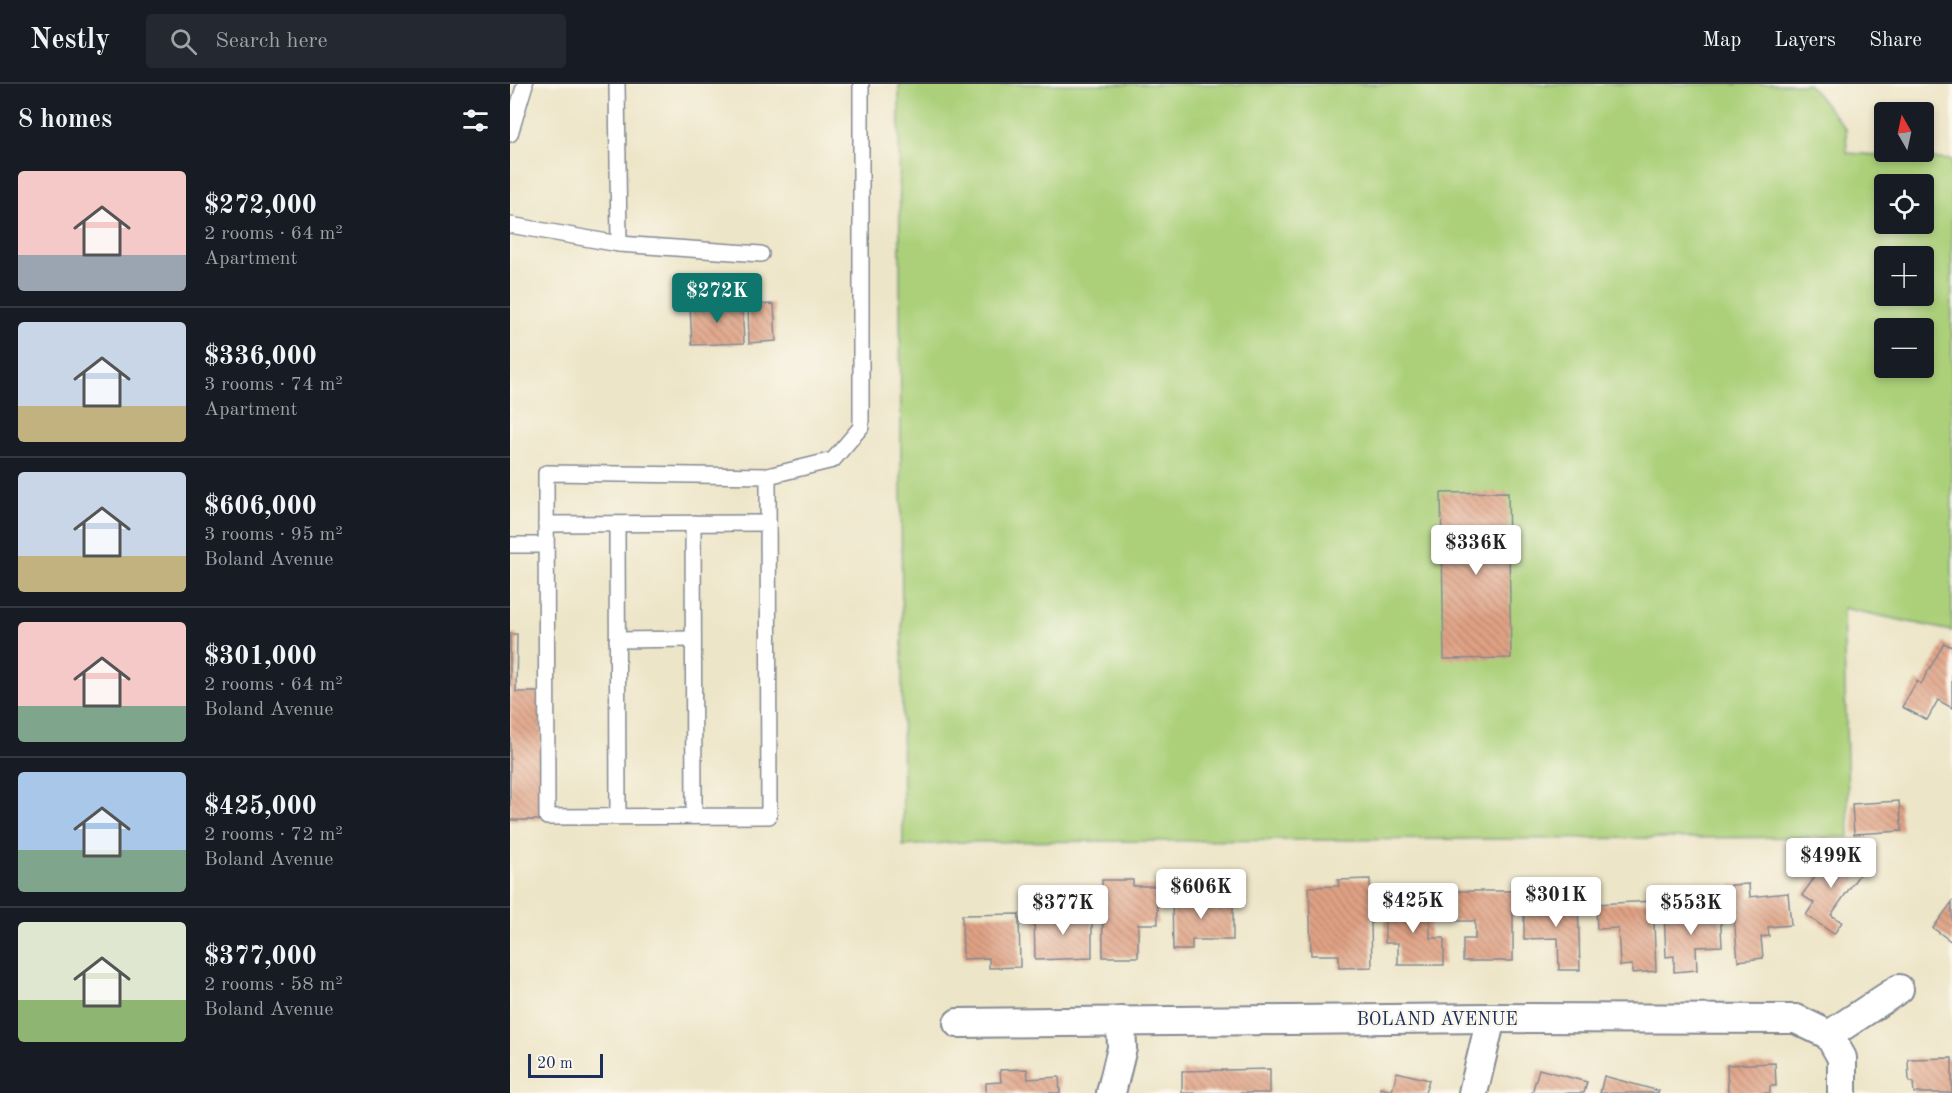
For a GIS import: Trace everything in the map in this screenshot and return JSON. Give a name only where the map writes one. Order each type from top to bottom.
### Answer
[{"type":"street","points":[[1842,1093],[1842,1058],[1829,1035],[1899,989]]},
{"type":"street","points":[[1473,1093],[1491,1018]]},
{"type":"street","name":"BOLAND AVENUE","points":[[958,1023],[1491,1018],[1796,1019],[1829,1035]]},
{"type":"street","points":[[1111,1093],[1122,1048],[1121,1021]]},
{"type":"lane","points":[[510,134],[525,84]]},
{"type":"lane","points":[[617,84],[619,244]]},
{"type":"lane","points":[[768,476],[769,816],[547,817],[546,473],[768,476],[833,460],[861,427],[861,84]]},
{"type":"lane","points":[[510,225],[619,244],[761,254]]},
{"type":"lane","points":[[693,523],[694,816]]},
{"type":"lane","points":[[546,524],[768,523]]},
{"type":"lane","points":[[617,524],[618,816]]},
{"type":"lane","points":[[510,545],[546,545]]},
{"type":"lane","points":[[617,639],[693,639]]},
{"type":"green space","points":[[899,84],[1808,84],[1846,129],[1847,153],[1874,155],[1874,162],[1952,160],[1952,631],[1843,608],[1849,837],[960,842],[903,846]]},
{"type":"building","points":[[742,303],[744,343],[692,345],[690,305]]},
{"type":"building","points":[[774,304],[776,341],[749,343],[748,305]]},
{"type":"building","points":[[1508,492],[1511,658],[1444,659],[1441,493]]},
{"type":"building","points":[[510,634],[517,634],[516,692],[542,692],[541,820],[510,820]]},
{"type":"building","points":[[1944,643],[1952,647],[1952,708],[1938,700],[1927,720],[1902,707],[1917,681],[1921,684]]},
{"type":"building","points":[[1899,801],[1902,831],[1854,834],[1852,804]]},
{"type":"building","points":[[1835,849],[1863,869],[1831,915],[1842,922],[1834,934],[1806,915],[1814,903],[1802,895]]},
{"type":"building","points":[[1370,879],[1372,967],[1339,968],[1339,955],[1311,955],[1309,887],[1339,886],[1338,880]]},
{"type":"building","points":[[1102,880],[1133,880],[1133,886],[1157,886],[1158,924],[1138,924],[1138,957],[1103,957]]},
{"type":"building","points":[[1749,884],[1750,897],[1788,893],[1791,925],[1768,927],[1769,936],[1761,937],[1763,958],[1738,961],[1731,885]]},
{"type":"building","points":[[1453,891],[1513,891],[1513,961],[1463,961],[1463,939],[1475,939],[1475,921],[1453,921]]},
{"type":"building","points":[[1233,895],[1233,940],[1192,940],[1192,950],[1173,950],[1172,896]]},
{"type":"building","points":[[1578,900],[1580,970],[1559,970],[1558,938],[1524,939],[1524,901]]},
{"type":"building","points":[[1653,901],[1656,971],[1632,973],[1632,965],[1620,966],[1618,928],[1597,929],[1596,904]]},
{"type":"building","points":[[1385,902],[1430,902],[1430,938],[1444,938],[1444,965],[1398,965],[1398,943],[1385,943]]},
{"type":"building","points":[[1952,902],[1952,942],[1933,928]]},
{"type":"building","points":[[1720,909],[1722,946],[1696,947],[1697,970],[1674,972],[1674,956],[1666,957],[1664,912]]},
{"type":"building","points":[[1092,913],[1092,958],[1035,960],[1034,915]]},
{"type":"building","points":[[1019,914],[1020,967],[989,968],[989,958],[963,959],[962,915]]},
{"type":"building","points":[[1952,1058],[1952,1093],[1914,1093],[1913,1082],[1909,1082],[1908,1059]]},
{"type":"building","points":[[1775,1063],[1776,1086],[1770,1086],[1770,1093],[1728,1093],[1727,1065]]},
{"type":"building","points":[[1027,1069],[1028,1079],[1059,1077],[1060,1093],[986,1093],[986,1083],[1001,1082],[1000,1070]]},
{"type":"building","points":[[1270,1069],[1270,1093],[1182,1093],[1182,1071]]},
{"type":"building","points":[[1539,1069],[1587,1082],[1584,1093],[1532,1093]]},
{"type":"building","points":[[1397,1072],[1429,1080],[1425,1093],[1379,1093],[1380,1088],[1392,1091]]},
{"type":"building","points":[[1604,1076],[1659,1091],[1658,1093],[1600,1093]]}]
